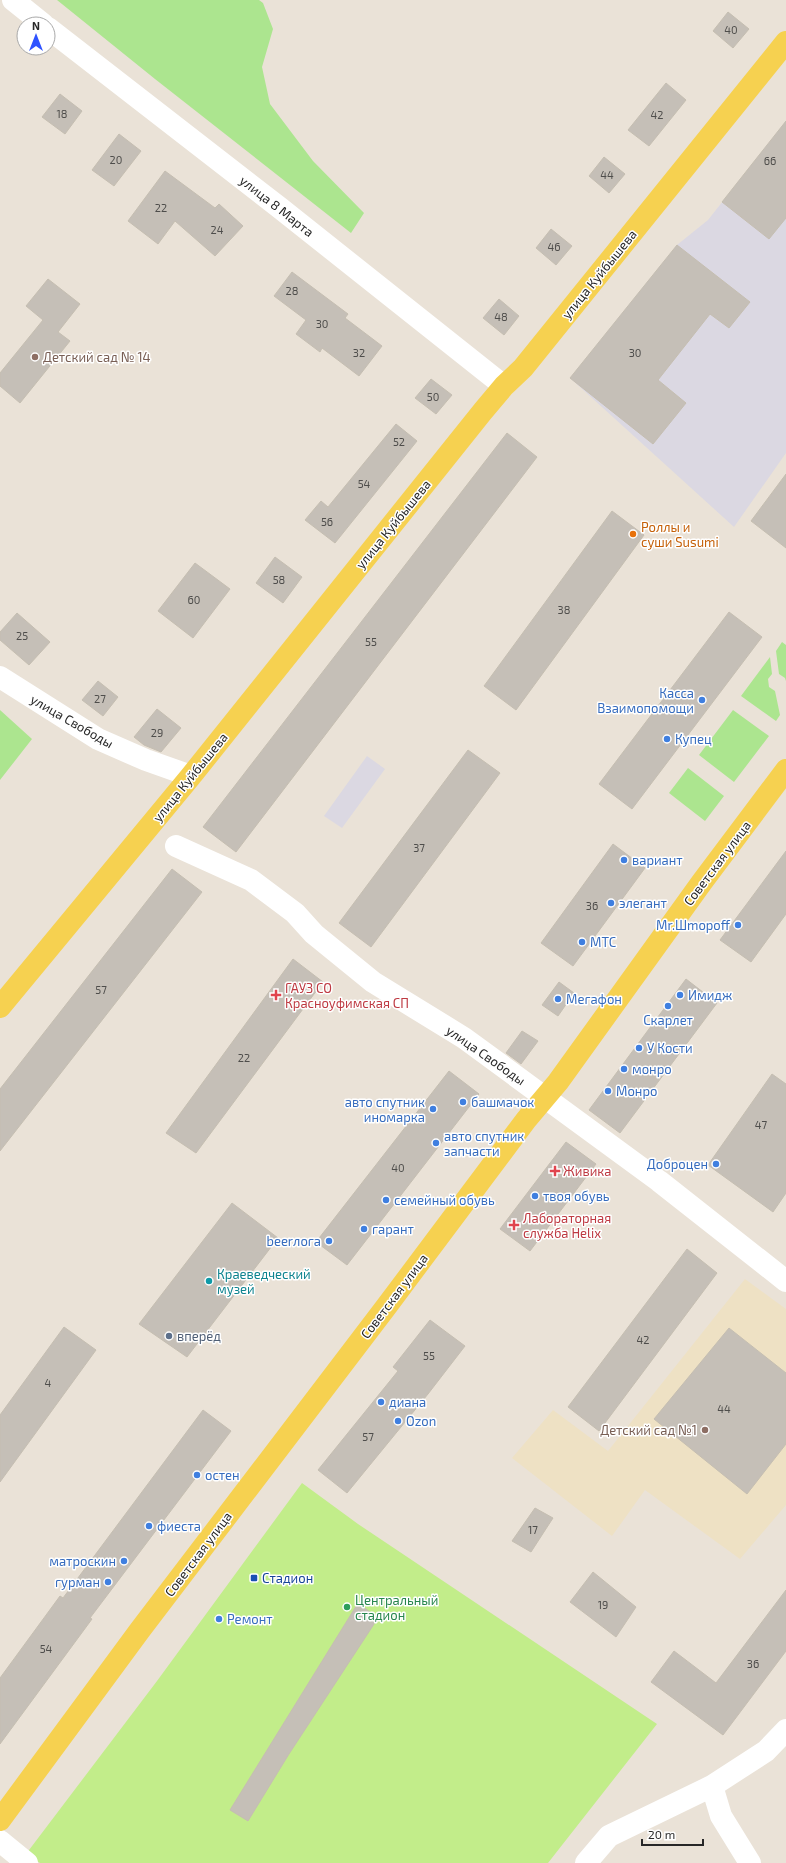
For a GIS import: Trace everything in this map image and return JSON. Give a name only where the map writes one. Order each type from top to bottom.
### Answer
[{"type":"main road","name":"улица Куйбышева","points":[[0,1007],[191,776],[504,386],[523,368],[786,42]]},
{"type":"main road","name":"Советская улица","points":[[0,1820],[140,1630],[386,1307],[526,1120],[546,1098],[786,770]]},
{"type":"street","points":[[13,0],[34,16]]},
{"type":"street","name":"улица 8 Марта","points":[[56,34],[280,208],[504,386]]},
{"type":"street","name":"улица Свободы","points":[[0,677],[98,739],[146,760],[191,776]]},
{"type":"street","name":"улица Свободы","points":[[176,846],[251,880],[295,913],[314,934],[373,982],[464,1038],[659,1181],[786,1281]]},
{"type":"street","points":[[586,1863],[609,1836],[712,1786],[766,1751],[786,1730]]},
{"type":"street","points":[[712,1786],[721,1816],[750,1863]]},
{"type":"street","points":[[0,1841],[27,1863]]},
{"type":"shaded area","points":[[786,121],[786,453],[734,527],[570,378],[677,245],[708,220]]},
{"type":"shaded area","points":[[367,756],[385,769],[342,828],[324,816]]},
{"type":"shaded area","name":"Детский сад №1","points":[[745,1279],[786,1309],[786,1505],[740,1559],[645,1490],[612,1536],[512,1458],[553,1410],[608,1451]]},
{"type":"green space","points":[[57,0],[259,0],[263,3],[273,29],[262,67],[270,104],[313,161],[364,213],[351,233],[155,79]]},
{"type":"green space","points":[[782,642],[786,645],[786,681],[785,678],[779,674],[776,651]]},
{"type":"green space","points":[[770,657],[772,674],[768,679],[769,687],[775,691],[780,715],[776,721],[741,696]]},
{"type":"green space","points":[[0,710],[32,739],[0,780]]},
{"type":"green space","points":[[733,710],[769,736],[734,782],[699,755]]},
{"type":"green space","points":[[688,768],[724,796],[705,821],[669,793]]},
{"type":"green space","name":"Центральный стадион","points":[[302,1483],[358,1524],[657,1724],[548,1863],[40,1863],[26,1854],[157,1681]]},
{"type":"building","points":[[728,12],[749,29],[733,48],[713,31]]},
{"type":"building","points":[[666,83],[686,100],[649,146],[628,130]]},
{"type":"building","points":[[60,94],[82,111],[65,134],[42,117]]},
{"type":"building","points":[[786,121],[786,218],[769,239],[722,202]]},
{"type":"building","points":[[119,134],[141,151],[114,186],[92,170]]},
{"type":"building","points":[[604,157],[625,174],[609,193],[589,176]]},
{"type":"building","points":[[165,171],[215,208],[219,204],[243,226],[215,256],[175,221],[158,244],[128,221]]},
{"type":"building","points":[[551,229],[572,246],[556,265],[536,248]]},
{"type":"building","points":[[677,245],[750,302],[729,328],[710,314],[658,380],[686,403],[653,444],[570,378]]},
{"type":"building","points":[[292,272],[348,314],[345,318],[382,346],[359,376],[322,348],[320,352],[296,334],[306,320],[274,296]]},
{"type":"building","name":"Детский сад № 14","points":[[48,279],[80,304],[58,332],[70,341],[20,403],[0,386],[0,373],[43,320],[26,306]]},
{"type":"building","points":[[499,299],[519,316],[504,335],[483,318]]},
{"type":"building","points":[[431,379],[452,395],[436,414],[415,398]]},
{"type":"building","points":[[396,424],[417,441],[335,543],[305,520],[321,501],[328,507]]},
{"type":"building","points":[[507,433],[537,457],[236,852],[203,827]]},
{"type":"building","points":[[786,474],[786,548],[751,521]]},
{"type":"building","points":[[612,511],[644,535],[516,710],[484,686]]},
{"type":"building","points":[[275,557],[302,577],[283,603],[256,583]]},
{"type":"building","points":[[195,563],[230,589],[193,638],[158,611]]},
{"type":"building","points":[[729,612],[762,637],[632,809],[599,784]]},
{"type":"building","points":[[17,613],[50,642],[29,665],[0,640],[0,632]]},
{"type":"building","points":[[98,681],[118,697],[103,716],[82,700]]},
{"type":"building","points":[[157,709],[181,728],[161,752],[144,745],[134,737]]},
{"type":"building","points":[[468,750],[500,773],[371,947],[339,923]]},
{"type":"building","points":[[613,844],[645,868],[573,966],[541,943]]},
{"type":"building","points":[[786,851],[786,914],[751,962],[720,940]]},
{"type":"building","points":[[172,869],[202,892],[0,1151],[0,1089]]},
{"type":"building","points":[[293,959],[323,982],[196,1153],[166,1133]]},
{"type":"building","points":[[686,979],[717,1003],[620,1133],[589,1110]]},
{"type":"building","name":"Мегафон","points":[[559,982],[574,993],[558,1016],[542,1005]]},
{"type":"building","points":[[522,1031],[538,1041],[521,1064],[506,1053]]},
{"type":"building","points":[[449,1071],[479,1094],[347,1265],[316,1242]]},
{"type":"building","points":[[772,1074],[786,1084],[786,1193],[773,1212],[708,1165]]},
{"type":"building","points":[[566,1142],[596,1164],[530,1251],[500,1229]]},
{"type":"building","name":"Краеведческий музей","points":[[232,1203],[278,1238],[187,1357],[139,1324]]},
{"type":"building","points":[[687,1249],[717,1273],[599,1431],[568,1407]]},
{"type":"building","points":[[430,1320],[465,1346],[347,1493],[318,1470],[398,1371],[393,1367]]},
{"type":"building","points":[[64,1327],[96,1350],[0,1482],[0,1415]]},
{"type":"building","points":[[729,1328],[786,1373],[786,1444],[747,1494],[654,1419]]},
{"type":"building","points":[[203,1410],[231,1431],[90,1618],[92,1619],[0,1744],[0,1678],[60,1596],[63,1598]]},
{"type":"building","points":[[535,1508],[553,1518],[531,1552],[512,1541]]},
{"type":"building","points":[[593,1572],[636,1607],[616,1637],[570,1602]]},
{"type":"building","points":[[786,1590],[786,1651],[723,1735],[651,1682],[674,1651],[716,1683]]},
{"type":"building","points":[[358,1603],[378,1618],[289,1754],[248,1821],[230,1810]]},
{"type":"place","name":"Детский сад № 14","points":[[35,357]]},
{"type":"place","name":"Роллы и суши Susumi","points":[[633,534]]},
{"type":"place","name":"Касса Взаимопомощи","points":[[702,700]]},
{"type":"place","name":"Купец","points":[[667,739]]},
{"type":"place","name":"вариант","points":[[624,860]]},
{"type":"place","name":"элегант","points":[[611,903]]},
{"type":"place","name":"Mr.Шmopoff","points":[[738,925]]},
{"type":"place","name":"МТС","points":[[582,942]]},
{"type":"place","name":"ГАУЗ СО Красноуфимская СП","points":[[276,995]]},
{"type":"place","name":"Имидж","points":[[680,995]]},
{"type":"place","name":"Мегафон","points":[[558,999]]},
{"type":"place","name":"Скарлет","points":[[668,1006]]},
{"type":"place","name":"У Кости","points":[[639,1048]]},
{"type":"place","name":"монро","points":[[624,1069]]},
{"type":"place","name":"Монро","points":[[608,1091]]},
{"type":"place","name":"башмачок","points":[[463,1102]]},
{"type":"place","name":"авто спутник иномарка","points":[[433,1109]]},
{"type":"place","name":"авто спутник запчасти","points":[[436,1143]]},
{"type":"place","name":"Доброцен","points":[[716,1164]]},
{"type":"place","name":"Живика","points":[[555,1171]]},
{"type":"place","name":"твоя обувь","points":[[535,1196]]},
{"type":"place","name":"семейный обувь","points":[[386,1200]]},
{"type":"place","name":"Лабораторная служба Helix","points":[[514,1225]]},
{"type":"place","name":"гарант","points":[[364,1229]]},
{"type":"place","name":"beerлога","points":[[329,1241]]},
{"type":"place","name":"Краеведческий музей","points":[[209,1281]]},
{"type":"place","name":"вперёд","points":[[169,1336]]},
{"type":"place","name":"диана","points":[[381,1402]]},
{"type":"place","name":"Ozon","points":[[398,1421]]},
{"type":"place","name":"Детский сад №1","points":[[705,1430]]},
{"type":"place","name":"остен","points":[[197,1475]]},
{"type":"place","name":"фиеста","points":[[149,1526]]},
{"type":"place","name":"матроскин","points":[[124,1561]]},
{"type":"place","name":"Стадион","points":[[254,1578]]},
{"type":"place","name":"гурман","points":[[108,1582]]},
{"type":"place","name":"Центральный стадион","points":[[347,1607]]},
{"type":"place","name":"Ремонт","points":[[219,1619]]}]
